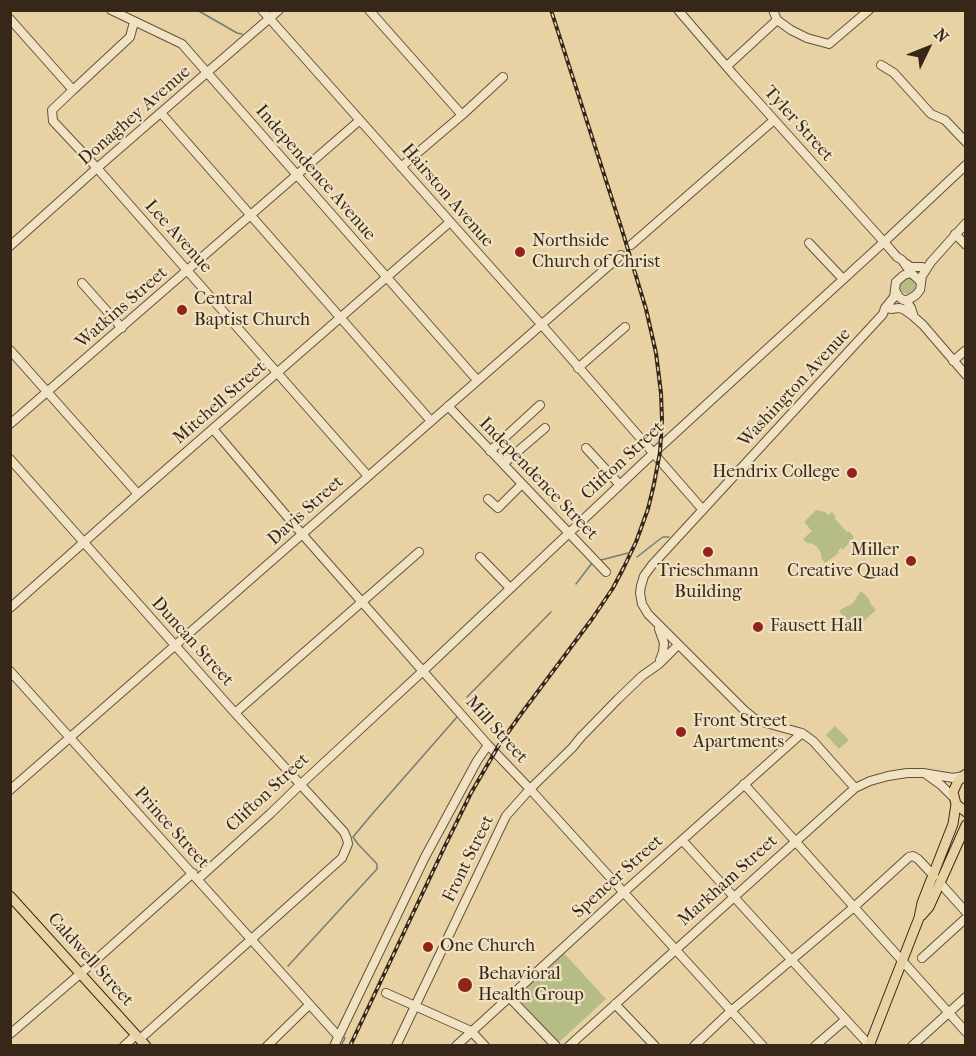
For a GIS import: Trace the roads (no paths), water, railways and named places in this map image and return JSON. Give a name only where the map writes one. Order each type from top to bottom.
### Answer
[{"type":"main road","points":[[869,1045],[919,918],[928,907],[953,824],[955,786],[964,775]]},
{"type":"main road","points":[[955,801],[966,812]]},
{"type":"main road","points":[[937,880],[966,825]]},
{"type":"main road","name":"Caldwell Street","points":[[10,896],[14,908],[80,974],[140,1040]]},
{"type":"street","name":"Independence Avenue","points":[[111,10],[182,44],[477,380]]},
{"type":"street","name":"Hairston Avenue","points":[[262,10],[703,510]]},
{"type":"street","name":"Donaghey Avenue","points":[[11,244],[279,10]]},
{"type":"street","points":[[369,10],[462,115]]},
{"type":"street","name":"Tyler Street","points":[[678,10],[774,120],[905,263],[912,274]]},
{"type":"street","points":[[773,10],[777,20],[791,30],[807,38],[828,44],[869,10]]},
{"type":"street","points":[[10,19],[74,90],[129,37],[134,22]]},
{"type":"street","points":[[727,66],[777,20]]},
{"type":"street","points":[[881,64],[894,73],[931,114],[945,120],[966,142]]},
{"type":"street","points":[[401,167],[503,77]]},
{"type":"street","name":"Lee Avenue","points":[[74,90],[52,110],[53,121],[368,476]]},
{"type":"street","points":[[161,113],[431,421]]},
{"type":"street","name":"Watkins Street","points":[[10,424],[360,120]]},
{"type":"street","points":[[631,245],[774,120]]},
{"type":"street","name":"Clifton Street","points":[[10,1034],[270,814],[568,533],[966,165]]},
{"type":"street","name":"Mitchell Street","points":[[10,608],[450,222]]},
{"type":"street","points":[[922,325],[914,302],[920,290],[922,276],[931,262],[966,223]]},
{"type":"street","points":[[955,234],[966,245]]},
{"type":"street","points":[[809,243],[843,279]]},
{"type":"street","name":"Davis Street","points":[[14,788],[621,255]]},
{"type":"street","points":[[897,256],[902,268],[895,290],[911,308],[913,316]]},
{"type":"street","points":[[899,278],[920,270],[931,262]]},
{"type":"street","points":[[905,263],[911,267],[922,267]]},
{"type":"street","points":[[912,274],[921,284]]},
{"type":"street","points":[[82,283],[122,328]]},
{"type":"street","name":"Washington Avenue","points":[[887,312],[885,308],[894,297],[895,290]]},
{"type":"street","points":[[905,300],[916,295]]},
{"type":"street","name":"Washington Avenue","points":[[657,625],[642,604],[640,593],[644,576],[652,565],[887,312],[896,303],[905,300]]},
{"type":"street","points":[[887,312],[898,308],[913,316],[966,375]]},
{"type":"street","points":[[578,368],[625,327]]},
{"type":"street","points":[[10,350],[138,494]]},
{"type":"street","points":[[953,361],[966,350]]},
{"type":"street","points":[[490,451],[540,405]]},
{"type":"street","name":"Independence Street","points":[[448,406],[606,572]]},
{"type":"street","points":[[503,464],[545,428]]},
{"type":"street","name":"Mill Street","points":[[213,429],[361,602],[488,745],[763,1046]]},
{"type":"street","points":[[586,448],[620,485]]},
{"type":"street","name":"Duncan Street","points":[[10,459],[235,713],[344,832],[348,844],[342,858],[250,939]]},
{"type":"street","points":[[488,499],[498,508],[522,484]]},
{"type":"street","points":[[235,713],[419,552]]},
{"type":"street","points":[[480,557],[510,588]]},
{"type":"street","points":[[657,625],[744,710],[755,719],[802,733],[813,741],[855,788]]},
{"type":"street","points":[[657,625],[664,646],[659,664]]},
{"type":"street","name":"Front Street","points":[[396,1046],[506,816],[642,676],[659,664],[678,645]]},
{"type":"street","name":"Prince Street","points":[[10,671],[338,1036]]},
{"type":"street","name":"Spencer Street","points":[[456,1046],[802,733]]},
{"type":"street","points":[[334,1046],[425,857],[488,745]]},
{"type":"street","name":"Markham Street","points":[[569,1046],[855,788],[870,781],[907,773],[953,778],[964,775]]},
{"type":"street","points":[[923,773],[946,789],[955,801]]},
{"type":"street","points":[[10,778],[14,788]]},
{"type":"street","points":[[744,784],[966,1032]]},
{"type":"street","points":[[682,840],[869,1045]]},
{"type":"street","points":[[694,1046],[731,1011],[910,857],[918,859],[966,912]]},
{"type":"street","points":[[922,958],[966,918]]},
{"type":"street","points":[[124,1046],[140,1040],[250,939]]},
{"type":"street","points":[[386,993],[471,1031],[485,1046]]},
{"type":"street","points":[[509,997],[556,1046]]},
{"type":"street","points":[[912,1046],[966,997]]},
{"type":"street","points":[[615,1004],[655,1046]]},
{"type":"street","points":[[267,1046],[309,1005]]},
{"type":"street","points":[[815,1046],[845,1020]]},
{"type":"waterway","points":[[197,10],[242,34]]},
{"type":"waterway","points":[[637,557],[663,537],[669,537]]},
{"type":"waterway","points":[[601,560],[628,553]]},
{"type":"waterway","points":[[576,584],[592,563]]},
{"type":"waterway","points":[[467,697],[551,612]]},
{"type":"waterway","points":[[288,966],[377,869],[377,864],[353,837],[457,717]]},
{"type":"waterway","points":[[318,1008],[334,1026]]},
{"type":"waterway","points":[[341,1046],[345,1038],[343,1036]]},
{"type":"railway","points":[[350,1046],[471,793],[499,745],[613,588],[636,542],[654,484],[660,452],[662,420],[656,353],[646,309],[622,230],[551,10]]},
{"type":"place","name":"Northside Church of Christ","points":[[520,252]]},
{"type":"place","name":"Central Baptist Church","points":[[182,310]]},
{"type":"place","name":"Hendrix College","points":[[852,473]]},
{"type":"place","name":"Trieschmann Building","points":[[708,552]]},
{"type":"place","name":"Miller Creative Quad","points":[[911,561]]},
{"type":"place","name":"Fausett Hall","points":[[758,627]]},
{"type":"place","name":"Front Street Apartments","points":[[681,732]]},
{"type":"place","name":"One Church","points":[[428,947]]},
{"type":"place","name":"Behavioral Health Group","points":[[465,985]]}]
